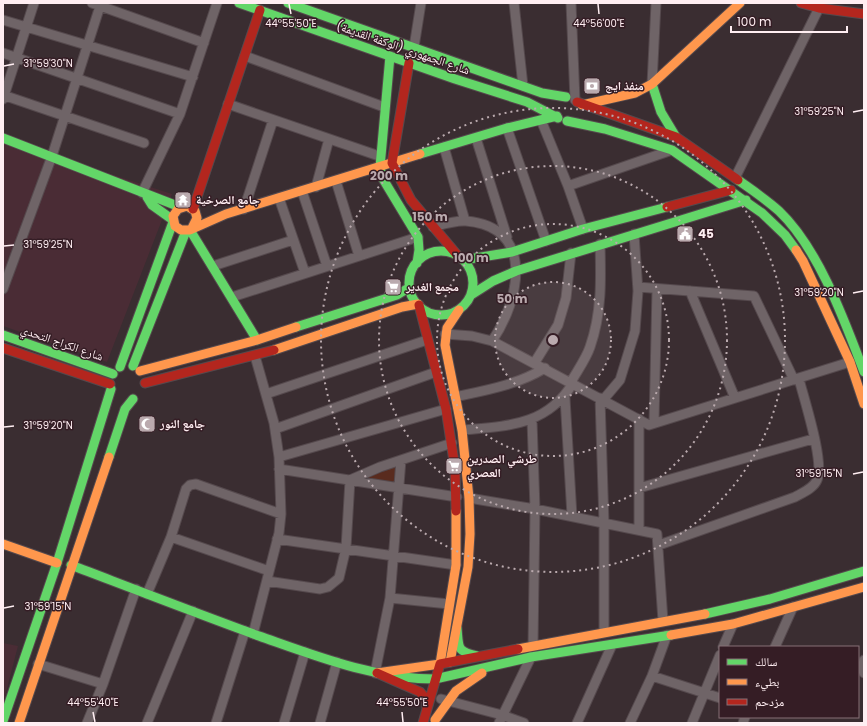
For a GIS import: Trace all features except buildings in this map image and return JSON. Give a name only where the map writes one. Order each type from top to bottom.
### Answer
[{"type":"street","points":[[34,3],[3,96],[65,115],[144,143]]},
{"type":"street","points":[[144,194],[180,114],[217,3]]},
{"type":"street","name":"شارع الجمهوري (الوكفة القديمة)","points":[[239,3],[409,63],[527,102],[557,117]]},
{"type":"street","points":[[278,17],[283,3]]},
{"type":"street","name":"شارع الجمهوري (الوكفة القديمة)","points":[[288,3],[542,93],[576,102]]},
{"type":"street","points":[[414,47],[421,3]]},
{"type":"street","points":[[514,3],[523,86]]},
{"type":"street","points":[[568,121],[576,117],[579,113],[576,102],[571,3]]},
{"type":"street","points":[[656,3],[652,84],[660,114],[676,137]]},
{"type":"street","points":[[576,102],[635,93],[652,84],[740,3]]},
{"type":"street","points":[[801,3],[819,8],[864,14]]},
{"type":"street","points":[[3,289],[52,156],[88,44],[97,4],[204,43]]},
{"type":"street","points":[[735,178],[819,8]]},
{"type":"street","points":[[180,207],[174,214],[173,221],[120,367],[113,374],[111,386],[57,563],[3,718],[20,723],[71,565],[125,409],[133,399],[142,393],[145,383],[137,368],[189,230],[197,218],[194,210],[260,10]]},
{"type":"street","points":[[3,20],[88,44],[193,77]]},
{"type":"street","points":[[3,53],[180,114]]},
{"type":"street","points":[[245,56],[384,107]]},
{"type":"street","points":[[390,56],[379,156],[380,167],[383,180],[418,237],[419,250],[417,263],[411,274],[410,287],[418,305],[446,409],[452,443],[457,497],[456,565],[440,664],[423,723]]},
{"type":"street","points":[[409,63],[392,163],[398,179],[473,276],[471,295]]},
{"type":"street","points":[[557,117],[554,110],[555,105],[561,98],[676,137],[779,210],[808,246],[848,330],[864,372]]},
{"type":"street","points":[[228,104],[379,156]]},
{"type":"street","points":[[144,194],[152,205],[173,221],[178,228],[189,230],[226,214],[507,128],[557,117],[568,121],[605,129],[672,150],[746,200],[774,224],[795,248],[810,276],[850,362],[864,404]]},
{"type":"street","points":[[244,209],[273,120]]},
{"type":"street","points":[[541,120],[568,186],[583,230]]},
{"type":"street","points":[[507,128],[546,241]]},
{"type":"street","points":[[3,138],[180,207],[187,206],[206,214],[226,214]]},
{"type":"street","points":[[476,138],[512,252],[516,271],[515,290],[511,308],[503,326],[492,342]]},
{"type":"street","points":[[316,186],[329,139]]},
{"type":"street","points":[[444,148],[465,221]]},
{"type":"street","points":[[568,186],[672,150]]},
{"type":"street","points":[[336,180],[359,256]]},
{"type":"street","points":[[417,263],[433,252],[446,252],[460,258],[512,252],[583,230],[731,190]]},
{"type":"street","points":[[302,191],[327,266]]},
{"type":"street","points":[[279,198],[305,273]]},
{"type":"street","points":[[435,722],[445,690],[468,567],[469,498],[462,430],[448,365],[445,334],[452,318],[471,295],[493,281],[516,271],[746,200]]},
{"type":"street","points":[[433,226],[465,221],[488,225],[501,232],[507,239]]},
{"type":"street","points":[[189,230],[213,266],[257,340]]},
{"type":"street","points":[[604,632],[602,399],[620,380],[635,331],[638,287],[634,234]]},
{"type":"street","points":[[232,297],[418,237]]},
{"type":"street","points":[[213,266],[293,240]]},
{"type":"street","points":[[462,430],[497,427],[532,420],[548,411],[565,398],[590,348],[597,325],[601,298],[600,244]]},
{"type":"street","points":[[535,362],[558,325],[566,298],[571,253]]},
{"type":"street","points":[[120,367],[137,368],[257,340],[397,295],[410,287]]},
{"type":"street","points":[[638,287],[754,296],[796,380],[819,462],[817,480],[812,486],[795,497],[658,546]]},
{"type":"street","points":[[654,423],[657,289]]},
{"type":"street","points":[[690,291],[735,398]]},
{"type":"street","points":[[145,383],[255,356],[402,307],[418,305],[428,312],[440,315],[459,310]]},
{"type":"street","points":[[445,334],[472,336],[492,342],[535,362],[649,425],[850,362]]},
{"type":"street","name":"شارع الكراج التحدي","points":[[3,335],[113,374]]},
{"type":"street","points":[[266,394],[427,340]]},
{"type":"street","points":[[3,348],[111,386],[120,398],[133,399]]},
{"type":"street","points":[[216,723],[267,581],[278,539],[281,514],[279,457],[275,429],[255,356]]},
{"type":"street","points":[[455,397],[512,384],[528,378],[545,368]]},
{"type":"street","points":[[275,429],[436,372]]},
{"type":"street","points":[[565,398],[572,516]]},
{"type":"street","points":[[279,457],[446,409]]},
{"type":"street","points":[[639,419],[639,530]]},
{"type":"street","points":[[532,420],[535,509],[533,646]]},
{"type":"street","points":[[639,488],[813,439]]},
{"type":"street","points":[[350,480],[401,460],[452,443]]},
{"type":"street","points":[[376,673],[390,598],[401,460]]},
{"type":"street","points":[[279,469],[457,497]]},
{"type":"street","points":[[267,581],[320,589],[328,587],[339,578],[346,548],[350,480]]},
{"type":"street","points":[[147,594],[171,537],[186,489],[190,485],[196,484],[281,514]]},
{"type":"street","points":[[469,498],[572,516],[657,534],[663,622]]},
{"type":"street","points":[[171,537],[269,571]]},
{"type":"street","points":[[278,539],[456,565]]},
{"type":"street","points":[[3,544],[57,563]]},
{"type":"street","points":[[71,565],[249,632],[337,662],[376,673],[409,679],[435,679],[445,690],[500,719],[524,723]]},
{"type":"street","points":[[376,673],[440,664],[663,622],[770,599],[864,570]]},
{"type":"street","points":[[445,690],[500,664],[531,657],[612,645],[733,624],[864,587]]},
{"type":"street","points":[[87,723],[103,684],[136,589]]},
{"type":"street","points":[[390,598],[449,604]]},
{"type":"street","points":[[775,646],[793,607]]},
{"type":"street","points":[[147,723],[193,611]]},
{"type":"street","points":[[723,646],[733,624]]},
{"type":"street","points":[[457,628],[459,649],[470,655],[482,656]]},
{"type":"street","points":[[630,723],[652,676],[667,635]]},
{"type":"street","points":[[577,723],[612,645]]},
{"type":"street","points":[[284,723],[306,652]]},
{"type":"street","points":[[500,719],[531,657]]},
{"type":"street","points":[[692,723],[719,657]]},
{"type":"street","points":[[320,723],[337,662]]},
{"type":"street","points":[[38,664],[103,684]]},
{"type":"street","points":[[445,690],[461,687],[477,675],[500,664]]},
{"type":"street","points":[[376,673],[420,692],[426,699],[427,708]]},
{"type":"street","points":[[652,676],[719,698]]},
{"type":"shaded area","points":[[3,139],[172,194],[107,362],[3,326]]},
{"type":"shaded area","points":[[397,465],[395,485],[360,477]]},
{"type":"shaded area","points":[[3,643],[18,646],[4,700],[3,699]]},
{"type":"traffic: fast","points":[[239,3],[455,79],[527,102],[558,118]]},
{"type":"traffic: fast","points":[[288,3],[542,93],[566,97]]},
{"type":"traffic: fast","points":[[390,56],[380,167],[383,179],[418,237],[419,250],[417,263]]},
{"type":"traffic: fast","points":[[652,84],[661,112],[676,137]]},
{"type":"traffic: fast","points":[[420,154],[507,128],[557,116]]},
{"type":"traffic: fast","points":[[567,121],[605,129],[672,150],[762,213],[785,235],[796,250]]},
{"type":"traffic: fast","points":[[3,138],[180,207]]},
{"type":"traffic: fast","points":[[738,180],[779,211],[806,245],[829,287],[864,372]]},
{"type":"traffic: fast","points":[[147,197],[152,205],[173,220]]},
{"type":"traffic: fast","points":[[471,295],[493,281],[516,271],[746,200]]},
{"type":"traffic: fast","points":[[463,260],[512,252],[583,229],[667,207]]},
{"type":"traffic: fast","points":[[120,367],[173,222]]},
{"type":"traffic: fast","points":[[190,230],[257,340]]},
{"type":"traffic: fast","points":[[133,366],[186,231]]},
{"type":"traffic: fast","points":[[441,251],[459,257],[467,265],[473,283],[467,301],[459,309],[441,315],[423,309],[415,301],[409,283],[415,265],[423,257],[441,251]]},
{"type":"traffic: fast","points":[[296,327],[397,295],[410,287]]},
{"type":"traffic: fast","points":[[3,335],[113,374]]},
{"type":"traffic: fast","points":[[3,721],[57,563],[111,389]]},
{"type":"traffic: fast","points":[[109,457],[125,409],[133,399]]},
{"type":"traffic: fast","points":[[71,565],[280,644],[346,665],[390,675],[435,679]]},
{"type":"traffic: fast","points":[[705,614],[770,599],[864,571]]},
{"type":"traffic: fast","points":[[457,628],[460,648],[465,652],[477,656]]},
{"type":"traffic: fast","points":[[435,679],[531,657],[671,635]]},
{"type":"traffic: slow","points":[[582,105],[635,93],[652,84],[740,3]]},
{"type":"traffic: slow","points":[[192,228],[197,218],[195,211],[187,206],[178,209],[173,216],[175,226],[181,230],[190,230],[226,214],[420,154]]},
{"type":"traffic: slow","points":[[796,250],[803,261],[850,362],[864,404]]},
{"type":"traffic: slow","points":[[274,350],[402,307],[418,304]]},
{"type":"traffic: slow","points":[[450,662],[468,567],[470,534],[469,498],[462,430],[445,345],[447,328],[459,310]]},
{"type":"traffic: slow","points":[[140,371],[257,340],[296,327]]},
{"type":"traffic: slow","points":[[19,723],[109,457]]},
{"type":"traffic: slow","points":[[377,673],[440,664],[456,565],[456,511]]},
{"type":"traffic: slow","points":[[3,544],[57,563]]},
{"type":"traffic: slow","points":[[671,635],[733,624],[864,587]]},
{"type":"traffic: slow","points":[[518,649],[705,614]]},
{"type":"traffic: slow","points":[[435,720],[456,691],[482,673]]},
{"type":"traffic: jam","points":[[801,3],[819,8],[864,14]]},
{"type":"traffic: jam","points":[[193,209],[260,10]]},
{"type":"traffic: jam","points":[[409,63],[392,163],[411,200],[458,256]]},
{"type":"traffic: jam","points":[[577,102],[676,137],[738,180]]},
{"type":"traffic: jam","points":[[667,207],[731,190]]},
{"type":"traffic: jam","points":[[419,305],[446,409],[455,468],[456,511]]},
{"type":"traffic: jam","points":[[3,348],[110,384]]},
{"type":"traffic: jam","points":[[145,383],[274,350]]},
{"type":"traffic: jam","points":[[423,723],[440,664],[518,649]]},
{"type":"traffic: jam","points":[[377,673],[420,692],[426,699],[427,708]]},
{"type":"place","name":"منفذ ايج","points":[[592,86]]},
{"type":"place","name":"جامع الصرخية","points":[[183,200]]},
{"type":"place","name":"45","points":[[685,234]]},
{"type":"place","name":"مجمع الغدير","points":[[393,287]]},
{"type":"place","name":"جامع النور","points":[[147,424]]},
{"type":"place","name":"طرشي الصدرين العصري","points":[[454,466]]}]
